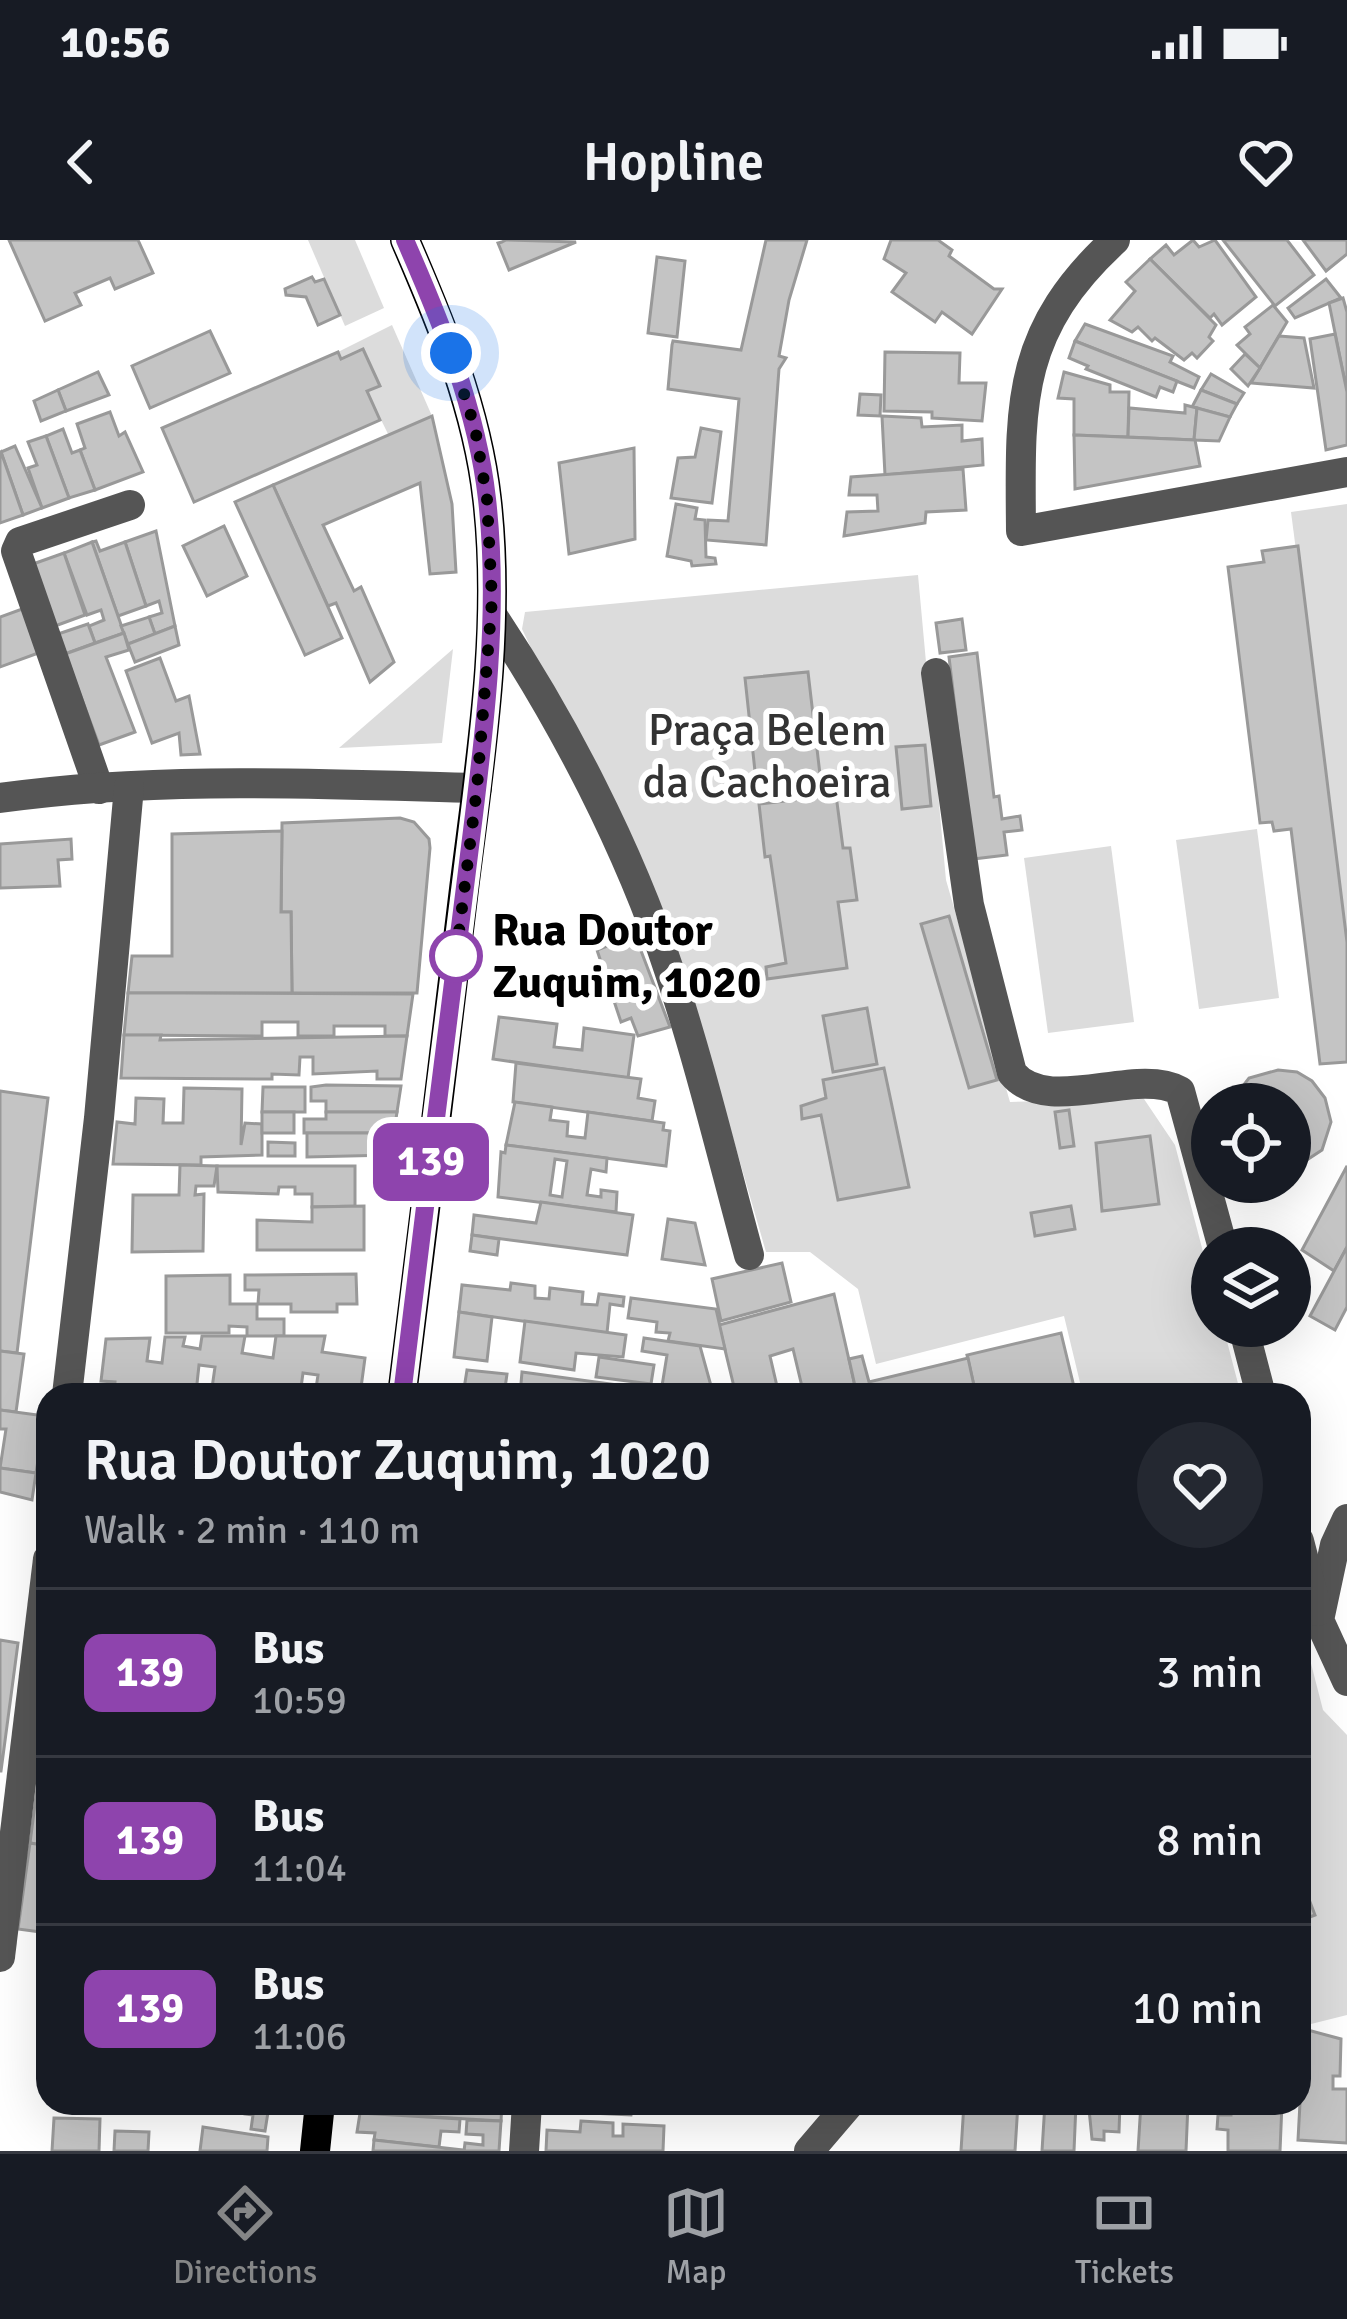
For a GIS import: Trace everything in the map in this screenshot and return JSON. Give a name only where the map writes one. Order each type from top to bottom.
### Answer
[{"type":"main road","points":[[403,1383],[477,788],[492,616],[487,499],[475,428],[451,353],[405,240]]},
{"type":"main road","points":[[315,2151],[319,2115]]},
{"type":"street","points":[[1115,240],[1055,308],[1031,358],[1021,406],[1022,531],[1347,472]]},
{"type":"street","points":[[68,1383],[99,1118],[114,788],[16,550],[20,542],[130,506]]},
{"type":"street","points":[[492,616],[535,680],[636,884],[688,1029],[749,1255]]},
{"type":"street","points":[[936,673],[969,905],[1012,1073],[1035,1090],[1154,1085],[1180,1091],[1217,1227]]},
{"type":"street","points":[[0,798],[114,788],[293,783],[477,788]]},
{"type":"street","points":[[1249,1347],[1258,1383]]},
{"type":"street","points":[[1319,1620],[1335,1545],[1347,1519]]},
{"type":"street","points":[[1311,1588],[1319,1620],[1347,1681]]},
{"type":"street","points":[[0,1957],[36,1658]]},
{"type":"street","points":[[524,2151],[526,2115]]},
{"type":"street","points":[[809,2151],[840,2115]]},
{"type":"green space","points":[[308,240],[355,240],[384,308],[345,326]]},
{"type":"green space","points":[[392,325],[432,416],[389,436],[367,391],[379,385],[364,350],[341,359],[338,352]]},
{"type":"green space","points":[[1347,504],[1347,942],[1291,512]]},
{"type":"green space","name":"Praça Belem da Cachoeira","points":[[918,575],[946,880],[1010,1102],[1144,1099],[1175,1145],[1197,1227],[1191,1227],[1191,1347],[1228,1347],[1238,1383],[1080,1383],[1064,1316],[876,1364],[858,1289],[810,1252],[766,1252],[685,972],[522,629],[525,612]]},
{"type":"green space","points":[[453,649],[442,743],[339,748]]},
{"type":"green space","points":[[1257,829],[1279,998],[1199,1009],[1176,840]]},
{"type":"green space","points":[[1111,846],[1134,1022],[1048,1033],[1024,858]]},
{"type":"green space","points":[[1311,1664],[1323,1710],[1347,1735],[1347,2015],[1311,2024]]},
{"type":"building","points":[[9,240],[138,240],[153,273],[115,289],[110,278],[75,293],[81,305],[45,321]]},
{"type":"building","points":[[766,240],[807,240],[779,356],[786,358],[779,369],[766,545],[706,540],[708,520],[728,521],[739,399],[668,389],[672,345],[673,341],[741,350]]},
{"type":"building","points":[[891,240],[938,240],[952,250],[949,256],[994,289],[1002,289],[972,334],[942,312],[935,322],[892,292],[906,273],[884,259]]},
{"type":"building","points":[[1193,240],[1199,247],[1215,240],[1256,297],[1222,325],[1150,259],[1166,245],[1174,255]]},
{"type":"building","points":[[1223,240],[1287,240],[1314,275],[1275,306]]},
{"type":"building","points":[[1303,240],[1347,240],[1347,254],[1326,271]]},
{"type":"building","points":[[576,242],[509,270],[498,243]]},
{"type":"building","points":[[657,257],[685,261],[677,337],[648,333]]},
{"type":"building","points":[[1150,259],[1216,325],[1209,337],[1213,341],[1197,358],[1192,353],[1184,360],[1138,327],[1132,332],[1110,320],[1135,291],[1126,282]]},
{"type":"building","points":[[312,277],[315,282],[324,279],[340,315],[318,325],[306,297],[286,295],[285,289]]},
{"type":"building","points":[[1326,279],[1341,298],[1295,318],[1288,308]]},
{"type":"building","points":[[1343,298],[1347,312],[1347,392],[1329,303]]},
{"type":"building","points":[[1273,305],[1287,322],[1260,368],[1237,345],[1250,334],[1245,327]]},
{"type":"building","points":[[1085,324],[1173,356],[1170,362],[1199,377],[1194,388],[1075,341]]},
{"type":"building","points":[[210,331],[230,373],[150,408],[132,366]]},
{"type":"building","points":[[1335,334],[1347,392],[1347,445],[1326,450],[1310,339]]},
{"type":"building","points":[[1279,336],[1304,338],[1314,388],[1251,383]]},
{"type":"building","points":[[1075,341],[1177,381],[1173,392],[1160,387],[1156,397],[1086,369],[1088,366],[1069,358]]},
{"type":"building","points":[[363,349],[380,386],[367,391],[380,420],[194,502],[162,428],[338,352],[341,359]]},
{"type":"building","points":[[885,352],[960,353],[959,383],[986,383],[982,421],[932,418],[932,412],[884,411]]},
{"type":"building","points":[[1245,354],[1260,368],[1248,386],[1231,369]]},
{"type":"building","points":[[98,372],[109,395],[66,411],[58,390]]},
{"type":"building","points":[[1064,372],[1110,385],[1110,392],[1129,392],[1128,437],[1074,435],[1074,399],[1058,398]]},
{"type":"building","points":[[1211,374],[1244,393],[1237,404],[1201,390]]},
{"type":"building","points":[[58,390],[66,411],[41,421],[34,401]]},
{"type":"building","points":[[1201,390],[1237,404],[1230,417],[1192,407]]},
{"type":"building","points":[[860,394],[881,395],[880,416],[858,415]]},
{"type":"building","points":[[1185,405],[1197,408],[1194,440],[1128,437],[1129,408],[1185,413]]},
{"type":"building","points":[[1197,408],[1230,417],[1219,441],[1194,440]]},
{"type":"building","points":[[110,412],[119,436],[125,432],[143,472],[95,490],[80,450],[85,448],[77,424]]},
{"type":"building","points":[[432,416],[452,504],[456,572],[430,574],[420,483],[323,525],[354,591],[361,587],[394,662],[370,682],[336,603],[328,606],[273,485]]},
{"type":"building","points":[[882,416],[921,418],[922,427],[962,425],[962,441],[982,439],[983,465],[885,475]]},
{"type":"building","points":[[701,428],[721,432],[712,503],[671,498],[678,458],[695,457]]},
{"type":"building","points":[[63,429],[72,453],[80,450],[95,490],[69,498],[46,436]]},
{"type":"building","points":[[1074,435],[1195,440],[1200,466],[1075,489]]},
{"type":"building","points":[[46,436],[69,498],[42,508],[28,468],[37,465],[28,442]]},
{"type":"building","points":[[15,446],[42,508],[23,515],[1,452]]},
{"type":"building","points":[[634,448],[635,539],[569,554],[559,463]]},
{"type":"building","points":[[0,453],[23,515],[0,523]]},
{"type":"building","points":[[963,469],[966,510],[926,512],[925,523],[844,536],[847,512],[878,511],[877,495],[849,495],[851,477]]},
{"type":"building","points":[[273,485],[342,638],[305,655],[235,502]]},
{"type":"building","points":[[676,504],[697,508],[695,519],[705,520],[706,557],[715,558],[716,564],[692,566],[691,561],[667,556]]},
{"type":"building","points":[[224,526],[247,576],[207,596],[183,546]]},
{"type":"building","points":[[156,531],[175,626],[155,634],[149,617],[162,613],[159,601],[146,606],[125,542]]},
{"type":"building","points":[[96,541],[100,551],[125,542],[146,606],[118,616],[92,542]]},
{"type":"building","points":[[92,542],[124,633],[95,643],[89,626],[104,620],[101,610],[87,615],[64,553]]},
{"type":"building","points":[[1298,546],[1347,942],[1347,1062],[1320,1064],[1291,829],[1274,831],[1272,822],[1260,823],[1228,567],[1264,562],[1262,551]]},
{"type":"building","points":[[64,553],[85,615],[55,626],[33,564]]},
{"type":"building","points":[[25,608],[41,652],[0,667],[0,617]]},
{"type":"building","points":[[149,617],[155,634],[128,644],[121,626]]},
{"type":"building","points":[[962,619],[966,650],[940,653],[936,623]]},
{"type":"building","points":[[88,624],[95,643],[65,654],[58,634]]},
{"type":"building","points":[[175,626],[179,645],[135,662],[128,644]]},
{"type":"building","points":[[124,633],[129,650],[106,657],[135,732],[99,745],[65,654]]},
{"type":"building","points":[[977,653],[994,797],[999,796],[1002,819],[1020,816],[1022,830],[1004,832],[1007,855],[973,859],[949,657]]},
{"type":"building","points":[[160,658],[176,701],[189,696],[200,754],[181,755],[179,733],[152,743],[126,671]]},
{"type":"building","points":[[808,672],[821,783],[757,790],[745,678]]},
{"type":"building","points":[[925,745],[931,806],[902,809],[896,747]]},
{"type":"building","points":[[836,795],[857,900],[838,902],[847,968],[767,979],[766,967],[786,963],[759,804]]},
{"type":"building","points":[[400,818],[414,822],[429,839],[430,848],[417,993],[292,993],[291,912],[281,912],[282,823]]},
{"type":"building","points":[[282,831],[281,912],[291,912],[292,993],[128,993],[132,956],[172,956],[172,834]]},
{"type":"building","points":[[71,839],[72,859],[58,860],[60,886],[0,888],[0,844]]},
{"type":"building","points":[[949,916],[997,1080],[969,1088],[921,924]]},
{"type":"building","points":[[635,935],[670,1027],[638,1036],[631,1018],[621,1022],[597,950]]},
{"type":"building","points":[[128,993],[413,994],[407,1036],[385,1036],[385,1026],[334,1026],[334,1036],[298,1036],[298,1022],[262,1022],[262,1036],[124,1035]]},
{"type":"building","points":[[867,1008],[877,1064],[833,1072],[823,1016]]},
{"type":"building","points":[[499,1017],[557,1024],[554,1047],[582,1050],[584,1028],[634,1035],[628,1078],[493,1059]]},
{"type":"building","points":[[124,1035],[161,1035],[160,1040],[407,1036],[401,1079],[377,1079],[377,1071],[313,1074],[313,1057],[300,1057],[299,1075],[272,1074],[272,1079],[121,1078]]},
{"type":"building","points":[[516,1063],[641,1079],[638,1098],[655,1101],[652,1121],[513,1102]]},
{"type":"building","points":[[884,1068],[909,1187],[838,1200],[821,1115],[802,1119],[801,1106],[826,1098],[823,1080]]},
{"type":"building","points":[[1278,1070],[1297,1072],[1312,1081],[1325,1098],[1331,1122],[1322,1150],[1311,1157],[1311,1083],[1245,1083]]},
{"type":"building","points":[[401,1086],[397,1112],[326,1112],[326,1101],[311,1101],[311,1087]]},
{"type":"building","points":[[263,1087],[305,1087],[305,1112],[262,1112]]},
{"type":"building","points":[[184,1088],[242,1089],[241,1145],[245,1123],[262,1124],[262,1155],[201,1157],[201,1165],[113,1164],[117,1122],[135,1124],[136,1098],[164,1099],[163,1123],[183,1123]]},
{"type":"building","points":[[0,1091],[48,1098],[17,1353],[0,1351]]},
{"type":"building","points":[[515,1102],[552,1107],[550,1120],[568,1122],[567,1136],[585,1138],[588,1112],[664,1123],[663,1130],[670,1131],[666,1166],[506,1145]]},
{"type":"building","points":[[1069,1110],[1074,1146],[1060,1148],[1055,1112]]},
{"type":"building","points":[[262,1112],[294,1112],[294,1133],[262,1133]]},
{"type":"building","points":[[326,1112],[397,1112],[394,1133],[304,1133],[304,1119],[326,1119]]},
{"type":"building","points":[[307,1133],[394,1133],[391,1155],[307,1157]]},
{"type":"building","points":[[1150,1136],[1159,1204],[1102,1211],[1096,1143]]},
{"type":"building","points":[[268,1142],[295,1143],[295,1156],[268,1156]]},
{"type":"building","points":[[506,1145],[607,1158],[606,1172],[591,1169],[587,1195],[617,1192],[616,1212],[498,1197],[501,1152],[505,1153]],"holes":[[[555,1159],[567,1161],[562,1197],[550,1195]]]},
{"type":"building","points":[[180,1165],[217,1166],[214,1186],[196,1186],[195,1195],[204,1194],[203,1251],[132,1252],[133,1195],[179,1195]]},
{"type":"building","points":[[217,1166],[355,1166],[355,1206],[312,1207],[312,1194],[295,1194],[295,1187],[279,1187],[278,1194],[218,1192]]},
{"type":"building","points":[[1347,1166],[1347,1247],[1334,1271],[1311,1256],[1311,1233]]},
{"type":"building","points":[[541,1202],[633,1215],[627,1255],[472,1235],[474,1215],[536,1223]]},
{"type":"building","points":[[364,1206],[364,1250],[257,1250],[257,1220],[312,1222],[312,1207]]},
{"type":"building","points":[[1071,1206],[1075,1229],[1035,1236],[1031,1213]]},
{"type":"building","points":[[668,1219],[695,1223],[705,1265],[662,1259]]},
{"type":"building","points":[[472,1235],[499,1239],[497,1255],[470,1251]]},
{"type":"building","points":[[1347,1247],[1347,1307],[1335,1330],[1311,1314]]},
{"type":"building","points":[[782,1263],[791,1302],[721,1321],[712,1279]]},
{"type":"building","points":[[356,1274],[357,1304],[337,1304],[337,1312],[291,1312],[291,1304],[258,1304],[259,1290],[245,1290],[245,1275]]},
{"type":"building","points":[[230,1275],[230,1304],[257,1304],[257,1319],[284,1319],[284,1336],[247,1336],[247,1327],[229,1326],[229,1333],[166,1333],[166,1276]]},
{"type":"building","points":[[511,1283],[535,1286],[535,1298],[549,1299],[550,1288],[583,1292],[582,1304],[597,1305],[599,1294],[624,1297],[623,1306],[610,1304],[607,1333],[459,1312],[462,1285],[510,1290]]},
{"type":"building","points":[[834,1294],[854,1383],[801,1383],[793,1349],[770,1356],[776,1383],[733,1383],[719,1325]]},
{"type":"building","points":[[631,1298],[716,1309],[725,1349],[668,1341],[670,1333],[656,1332],[657,1322],[628,1318]]},
{"type":"building","points":[[459,1312],[492,1317],[487,1361],[454,1357]]},
{"type":"building","points":[[525,1321],[626,1335],[623,1357],[576,1353],[574,1370],[520,1362]]},
{"type":"building","points":[[1061,1333],[1073,1383],[973,1383],[967,1355]]},
{"type":"building","points":[[202,1336],[245,1336],[242,1353],[273,1358],[276,1336],[325,1336],[322,1352],[365,1358],[362,1383],[317,1383],[318,1375],[303,1373],[302,1383],[213,1383],[215,1367],[199,1365],[197,1383],[101,1381],[106,1339],[150,1338],[147,1361],[162,1363],[165,1337],[185,1337],[183,1346],[200,1349]]},
{"type":"building","points":[[644,1338],[700,1346],[710,1383],[662,1383],[667,1355],[642,1351]]},
{"type":"building","points":[[0,1351],[24,1354],[16,1412],[0,1410]]},
{"type":"building","points":[[862,1356],[869,1382],[968,1358],[973,1383],[854,1383],[849,1359]]},
{"type":"building","points":[[599,1357],[654,1365],[651,1383],[596,1377]]},
{"type":"building","points":[[467,1370],[507,1374],[506,1383],[465,1383]]},
{"type":"building","points":[[522,1372],[603,1383],[521,1383]]},
{"type":"building","points":[[0,1410],[36,1415],[36,1473],[0,1468],[6,1429],[0,1429]]},
{"type":"building","points":[[0,1468],[36,1473],[32,1500],[0,1492]]},
{"type":"building","points":[[0,1640],[18,1643],[1,1771],[0,1771]]},
{"type":"building","points":[[36,1796],[36,1844],[30,1843]]},
{"type":"building","points":[[30,1843],[36,1844],[36,1931],[18,1929]]},
{"type":"building","points":[[1311,2031],[1341,2039],[1340,2076],[1333,2076],[1333,2089],[1347,2089],[1347,2143],[1298,2140],[1299,2115],[1311,2115]]},
{"type":"building","points":[[253,2115],[268,2115],[265,2131],[251,2129]]},
{"type":"building","points":[[360,2115],[460,2119],[459,2132],[441,2131],[439,2147],[374,2140],[375,2133],[357,2132]]},
{"type":"building","points":[[400,2115],[501,2115],[501,2121]]},
{"type":"building","points":[[963,2115],[1017,2115],[1015,2151],[961,2151]]},
{"type":"building","points":[[1044,2115],[1076,2115],[1074,2151],[1042,2151]]},
{"type":"building","points":[[1090,2115],[1120,2115],[1119,2132],[1104,2131],[1104,2140],[1092,2139]]},
{"type":"building","points":[[1140,2115],[1188,2115],[1186,2151],[1138,2151]]},
{"type":"building","points":[[1218,2115],[1282,2115],[1280,2151],[1228,2151],[1228,2130],[1217,2129]]},
{"type":"building","points":[[54,2118],[100,2119],[99,2151],[52,2151]]},
{"type":"building","points":[[467,2120],[501,2121],[499,2151],[464,2151],[465,2143],[483,2145],[483,2135],[466,2134]]},
{"type":"building","points":[[581,2121],[613,2123],[613,2136],[623,2136],[623,2124],[664,2126],[663,2151],[546,2151],[547,2130],[580,2132]]},
{"type":"building","points":[[203,2127],[268,2137],[267,2151],[200,2151]]},
{"type":"building","points":[[115,2131],[149,2132],[148,2151],[114,2151]]},
{"type":"building","points":[[374,2140],[464,2150],[464,2151],[373,2151]]},
{"type":"bus line","name":"139","points":[[403,1383],[477,788],[492,616],[487,499],[475,428],[451,353],[405,240]]},
{"type":"place","name":"Rua Doutor Zuquim, 1020","points":[[456,956]]},
{"type":"route","points":[[451,353],[475,428],[487,499],[492,600],[477,788],[456,956]]}]
